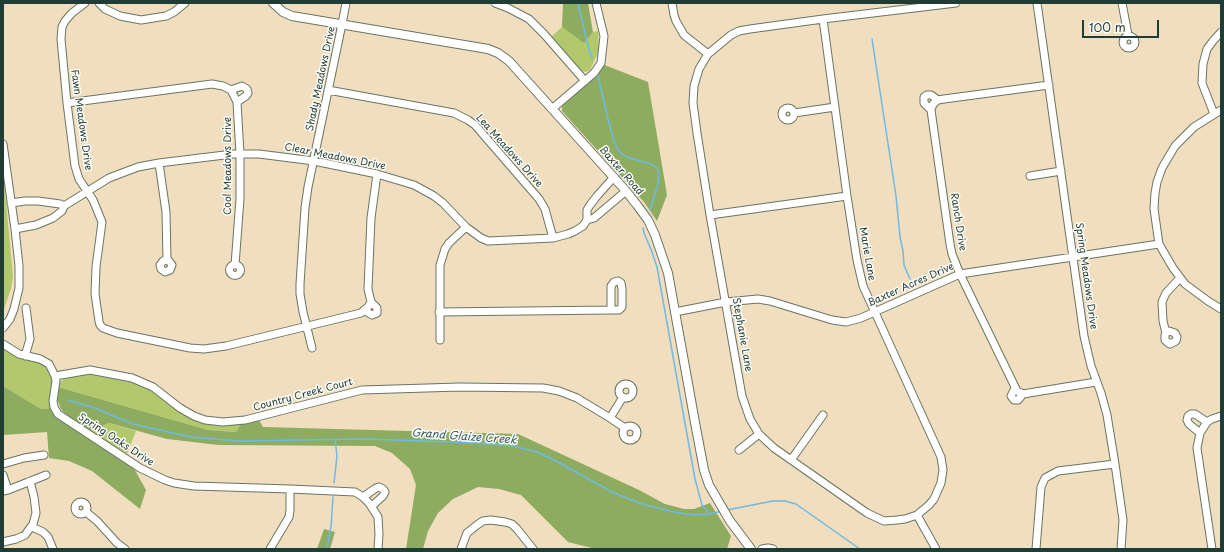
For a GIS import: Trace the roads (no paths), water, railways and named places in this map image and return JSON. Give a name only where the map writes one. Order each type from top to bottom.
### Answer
[{"type":"main road","name":"Baxter Road","points":[[273,3],[283,12],[292,16],[488,49],[498,53],[509,61],[614,177],[648,220],[655,235],[668,273],[704,470],[716,499],[751,549]]},
{"type":"street","name":"Fawn Meadows Drive","points":[[85,3],[72,13],[65,21],[61,33],[67,103],[77,173],[79,179],[93,200],[102,222],[96,267],[95,294],[99,321],[103,328],[117,333],[190,348],[204,349],[226,346],[356,314],[368,306],[371,218],[377,174]]},
{"type":"street","points":[[99,3],[105,9],[120,16],[141,20],[166,16],[174,12],[185,3]]},
{"type":"street","name":"Shady Meadows Drive","points":[[312,348],[303,312],[300,284],[306,203],[346,3]]},
{"type":"street","points":[[495,3],[509,5],[529,19],[585,81]]},
{"type":"street","points":[[552,109],[594,73],[601,63],[604,36],[596,3]]},
{"type":"street","points":[[672,3],[676,22],[684,35],[708,54],[731,35],[739,31],[956,3]]},
{"type":"street","name":"Spring Meadows Drive","points":[[1037,3],[1084,336],[1091,366],[1107,415],[1115,464],[1123,520],[1121,549]]},
{"type":"street","points":[[1122,3],[1128,35]]},
{"type":"street","name":"Marie Lane","points":[[823,19],[847,196],[857,260],[863,286],[941,458],[943,476],[938,492],[929,505],[917,515]]},
{"type":"street","points":[[1221,32],[1207,49],[1203,64],[1202,83],[1218,112],[1194,126],[1175,146],[1162,168],[1157,182],[1154,203],[1154,215],[1159,244],[1166,258],[1180,278],[1192,290],[1221,309]]},
{"type":"street","name":"Stephanie Lane","points":[[708,54],[696,77],[693,96],[697,133],[742,396],[750,419],[759,434],[774,448],[867,513],[884,521],[905,519],[917,515]]},
{"type":"street","points":[[67,103],[212,84],[223,86],[231,90],[242,86],[247,89],[248,92],[246,96],[237,102]]},
{"type":"street","points":[[931,110],[933,104],[938,100],[1049,85]]},
{"type":"street","name":"Cool Meadows Drive","points":[[231,90],[237,102],[240,154],[240,199],[235,265]]},
{"type":"street","name":"Lea Meadows Drive","points":[[328,90],[454,114],[468,120],[539,199],[545,209],[553,238]]},
{"type":"street","name":"Ranch Drive","points":[[938,100],[931,95],[924,97],[924,103],[931,110],[952,254],[960,274],[1015,388],[1023,394],[1096,382]]},
{"type":"street","points":[[794,113],[835,107]]},
{"type":"street","points":[[3,144],[12,203],[20,288],[10,319],[3,328]]},
{"type":"street","name":"Clear Meadows Drive","points":[[14,229],[36,225],[53,218],[62,211],[64,206],[109,178],[138,167],[240,154],[259,154],[314,161],[377,174],[414,185],[434,196],[443,203],[466,227],[481,238],[488,241],[553,238],[568,234],[583,226],[587,220],[594,218],[626,191]]},
{"type":"street","points":[[160,163],[166,212],[167,260]]},
{"type":"street","points":[[1030,176],[1061,171]]},
{"type":"street","points":[[587,220],[587,210],[590,205],[614,177]]},
{"type":"street","points":[[710,215],[847,196]]},
{"type":"street","points":[[12,203],[38,201],[60,204],[64,206]]},
{"type":"street","points":[[440,340],[440,265],[442,256],[449,243],[466,227]]},
{"type":"street","name":"Baxter Acres Drive","points":[[675,312],[726,302],[752,299],[770,301],[832,320],[846,322],[861,318],[960,274],[1159,244]]},
{"type":"street","points":[[1166,333],[1163,321],[1162,302],[1166,293],[1180,278]]},
{"type":"street","points":[[26,308],[30,339],[26,356]]},
{"type":"street","points":[[439,312],[611,310]]},
{"type":"street","points":[[3,344],[26,356],[45,361],[49,364],[55,376]]},
{"type":"street","name":"Country Creek Court","points":[[55,376],[90,370],[132,378],[153,387],[194,416],[214,421],[245,420],[362,390],[459,387],[533,387],[566,393],[577,398],[625,428]]},
{"type":"street","name":"Spring Oaks Drive","points":[[55,376],[56,381],[53,401],[54,407],[58,414],[140,468],[157,477],[174,483],[194,486],[348,491],[363,496]]},
{"type":"street","points":[[610,418],[623,397]]},
{"type":"street","points":[[1200,433],[1189,424],[1187,420],[1188,416],[1195,414],[1207,422]]},
{"type":"street","points":[[791,460],[822,415]]},
{"type":"street","points":[[1212,549],[1197,448],[1200,433],[1207,422],[1221,416]]},
{"type":"street","points":[[739,450],[759,434]]},
{"type":"street","points":[[3,464],[24,458],[44,455]]},
{"type":"street","points":[[1036,549],[1041,487],[1045,478],[1058,471],[1115,464]]},
{"type":"street","points":[[3,475],[5,490],[46,475]]},
{"type":"street","points":[[3,542],[25,535],[32,527],[36,513],[30,481]]},
{"type":"street","points":[[372,506],[383,496],[385,492],[383,489],[379,487],[376,488],[363,496],[376,512],[379,521],[380,534],[378,549]]},
{"type":"street","points":[[270,549],[289,517],[290,489]]},
{"type":"street","points":[[86,512],[125,549]]},
{"type":"street","points":[[917,515],[936,549]]},
{"type":"street","points":[[461,549],[467,533],[477,525],[491,520],[512,524],[533,549]]},
{"type":"street","points":[[32,527],[48,536],[53,549]]},
{"type":"street","points":[[762,549],[773,549]]},
{"type":"waterway","points":[[578,3],[592,58]]},
{"type":"waterway","points":[[872,39],[896,196],[904,265],[910,279]]},
{"type":"waterway","points":[[598,76],[614,142],[619,151],[626,157],[651,164],[657,168],[659,175],[658,184],[650,210]]},
{"type":"waterway","points":[[643,228],[657,267],[695,479],[702,505],[710,514]]},
{"type":"waterway","name":"Grand Glaize Creek","points":[[68,400],[92,407],[133,424],[191,437],[239,441],[366,439],[480,443],[513,446],[537,452],[614,493],[642,504],[674,512],[694,515],[710,514],[722,511]]},
{"type":"waterway","points":[[334,483],[337,456],[335,439]]},
{"type":"waterway","points":[[326,549],[331,527],[333,497]]},
{"type":"waterway","name":"Grand Glaize Creek","points":[[727,510],[773,501],[785,501],[796,504],[860,549]]}]
